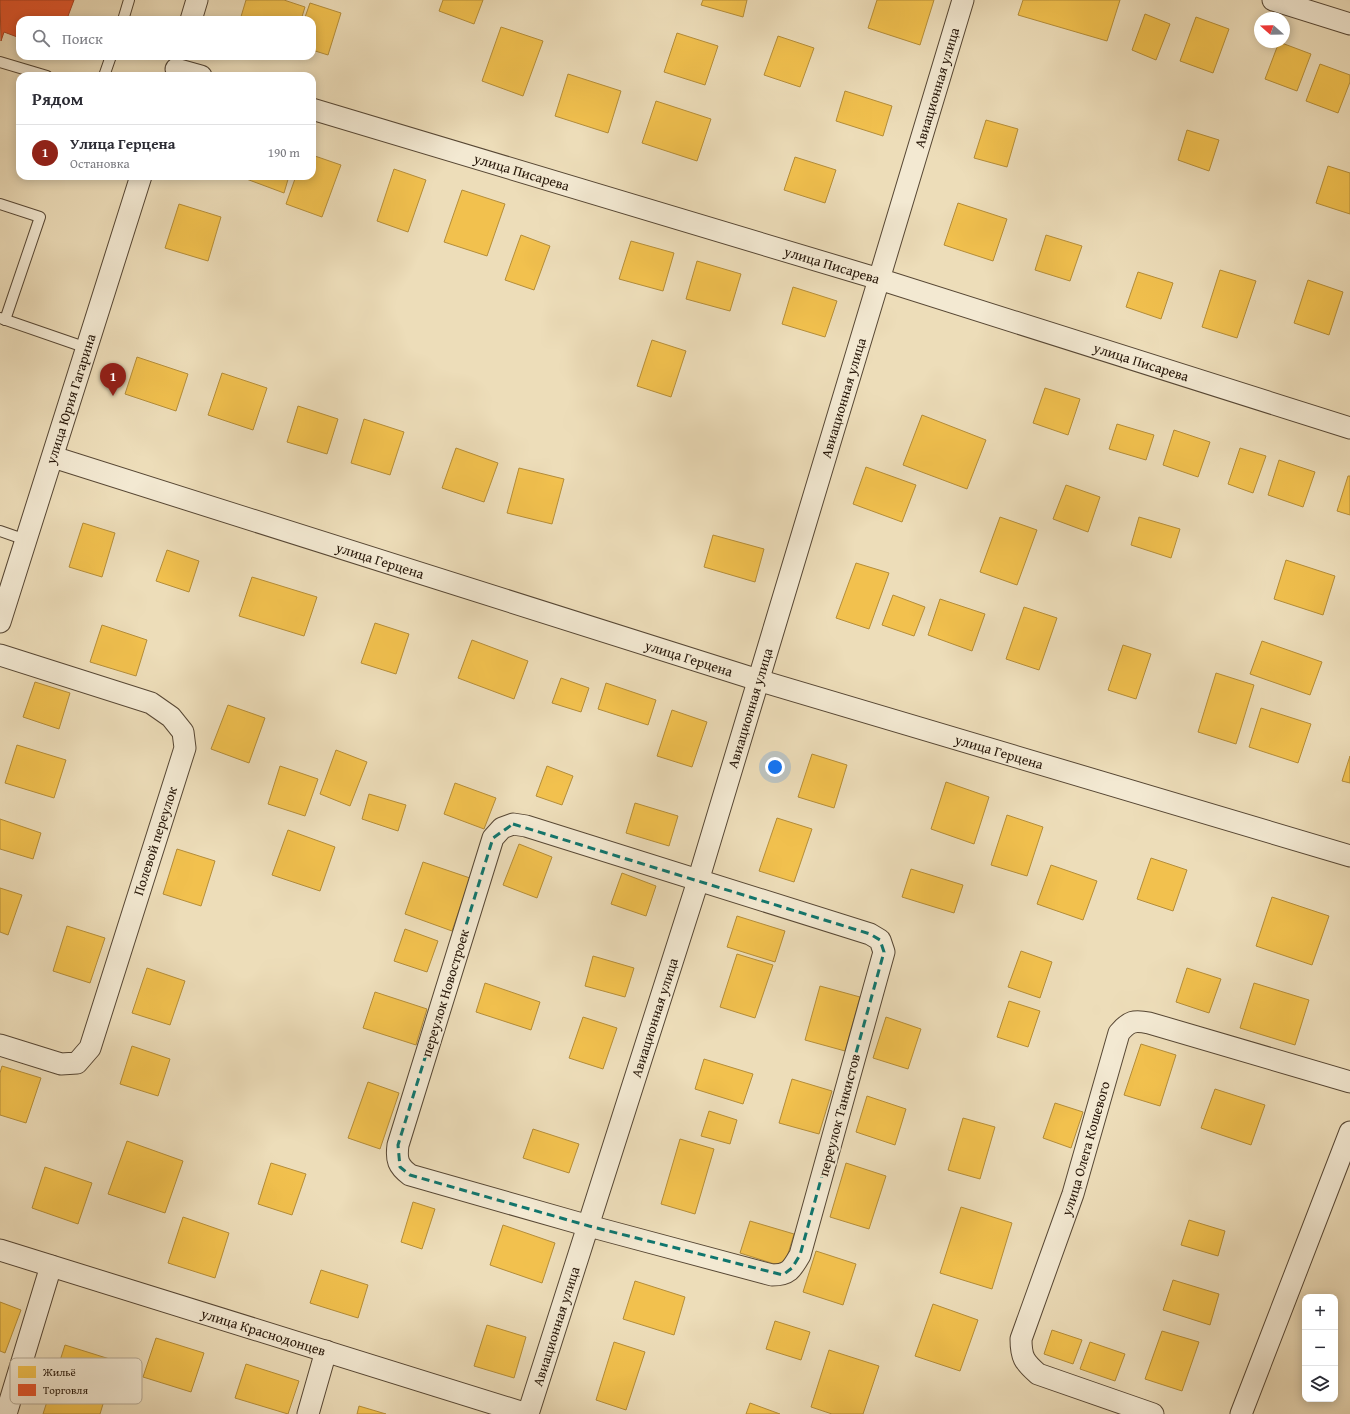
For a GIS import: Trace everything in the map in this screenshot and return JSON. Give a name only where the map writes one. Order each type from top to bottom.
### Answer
[{"type":"street","points":[[192,16],[197,0]]},
{"type":"street","name":"Авиационная улица","points":[[527,1414],[589,1226],[698,881],[963,0]]},
{"type":"street","points":[[1273,0],[1350,24]]},
{"type":"street","points":[[177,67],[190,72]]},
{"type":"street","name":"улица Писарева","points":[[316,110],[879,279],[1350,428]]},
{"type":"street","name":"улица Юрия Гагарина","points":[[0,622],[140,180]]},
{"type":"street","name":"улица Герцена","points":[[53,457],[758,680],[1350,856]]},
{"type":"street","name":"Полевой переулок","points":[[0,655],[151,703],[171,717],[183,732],[185,748],[90,1048],[77,1063],[61,1064],[0,1045]]},
{"type":"street","name":"переулок Новостроек","points":[[589,1226],[410,1175],[400,1167],[396,1156],[490,845],[493,838],[502,828],[513,824],[526,826],[698,881]]},
{"type":"street","name":"переулок Танкистов","points":[[589,1226],[772,1275],[783,1275],[792,1268],[800,1255],[884,952],[880,940],[870,934],[698,881]]},
{"type":"street","name":"улица Олега Кошевого","points":[[1153,1414],[1038,1374],[1028,1365],[1021,1352],[1021,1339],[1073,1194],[1118,1032],[1127,1023],[1139,1021],[1149,1023],[1350,1082]]},
{"type":"street","points":[[1241,1414],[1350,1132]]},
{"type":"street","name":"улица Краснодонцев","points":[[0,1250],[527,1414]]},
{"type":"street","points":[[23,1358],[51,1266]]},
{"type":"street","points":[[308,1414],[326,1351]]},
{"type":"street","points":[[6,1414],[10,1401]]},
{"type":"lane","points":[[124,16],[129,0]]},
{"type":"lane","points":[[105,72],[110,60]]},
{"type":"lane","points":[[0,62],[34,72]]},
{"type":"lane","points":[[0,204],[40,217],[3,319],[87,348]]},
{"type":"lane","points":[[0,531],[26,540]]},
{"type":"highlighted area","points":[[513,824],[870,934],[880,940],[884,952],[800,1255],[792,1268],[783,1275],[589,1226],[410,1175],[400,1167],[398,1145],[493,838]]},
{"type":"building: Жильё","points":[[246,0],[284,0],[305,7],[302,16],[241,16]]},
{"type":"building: Жильё","points":[[443,0],[483,0],[474,24],[439,11]]},
{"type":"building: Жильё","points":[[703,0],[747,0],[743,17],[701,5]]},
{"type":"building: Жильё","points":[[877,0],[934,0],[920,45],[868,28]]},
{"type":"building: Жильё","points":[[1023,0],[1120,0],[1107,41],[1018,15]]},
{"type":"building: Жильё","points":[[310,3],[341,13],[328,55],[316,51],[316,16],[305,16]]},
{"type":"building: Жильё","points":[[1145,14],[1170,24],[1156,60],[1132,50]]},
{"type":"building: Жильё","points":[[1196,17],[1229,29],[1213,73],[1180,61]]},
{"type":"building: Жильё","points":[[501,27],[543,41],[523,96],[482,81]]},
{"type":"building: Жильё","points":[[677,33],[718,46],[705,85],[664,72]]},
{"type":"building: Жильё","points":[[778,36],[814,48],[800,87],[764,75]]},
{"type":"building: Жильё","points":[[1290,46],[1311,54],[1297,91],[1265,79],[1277,48],[1290,48]]},
{"type":"building: Жильё","points":[[1320,64],[1350,75],[1350,82],[1338,113],[1306,101]]},
{"type":"building: Жильё","points":[[568,74],[621,91],[608,133],[555,116]]},
{"type":"building: Жильё","points":[[845,91],[892,106],[883,136],[836,121]]},
{"type":"building: Жильё","points":[[656,101],[711,119],[697,161],[642,143]]},
{"type":"building: Жильё","points":[[986,120],[1018,129],[1007,167],[974,158]]},
{"type":"building: Жильё","points":[[1187,130],[1219,140],[1209,171],[1178,160]]},
{"type":"building: Жильё","points":[[316,156],[341,165],[322,217],[286,204],[295,180],[316,180]]},
{"type":"building: Жильё","points":[[795,157],[836,170],[825,203],[784,190]]},
{"type":"building: Жильё","points":[[1328,166],[1350,173],[1350,214],[1316,203]]},
{"type":"building: Жильё","points":[[394,169],[426,180],[408,232],[377,221]]},
{"type":"building: Жильё","points":[[249,180],[288,180],[284,193]]},
{"type":"building: Жильё","points":[[462,190],[505,204],[487,256],[444,242]]},
{"type":"building: Жильё","points":[[958,203],[1007,219],[993,261],[944,245]]},
{"type":"building: Жильё","points":[[179,204],[221,217],[208,261],[165,248]]},
{"type":"building: Жильё","points":[[521,235],[550,246],[534,290],[505,280]]},
{"type":"building: Жильё","points":[[1046,235],[1082,246],[1070,281],[1035,270]]},
{"type":"building: Жильё","points":[[631,241],[674,253],[663,291],[619,279]]},
{"type":"building: Жильё","points":[[697,261],[741,274],[730,311],[686,299]]},
{"type":"building: Жильё","points":[[1220,270],[1256,281],[1237,338],[1202,327]]},
{"type":"building: Жильё","points":[[1138,272],[1173,283],[1161,319],[1126,307]]},
{"type":"building: Жильё","points":[[1308,280],[1343,292],[1329,335],[1294,323]]},
{"type":"building: Жильё","points":[[793,287],[837,301],[825,337],[782,324]]},
{"type":"building: Жильё","points":[[652,340],[686,351],[671,397],[637,386]]},
{"type":"building: Жильё","points":[[137,357],[188,374],[176,411],[125,394]]},
{"type":"building: Жильё","points":[[222,373],[267,388],[253,430],[208,415]]},
{"type":"building: Жильё","points":[[1045,388],[1080,399],[1068,435],[1033,423]]},
{"type":"building: Жильё","points":[[298,406],[338,419],[327,454],[287,442]]},
{"type":"building: Жильё","points":[[922,415],[986,440],[967,489],[903,465]]},
{"type":"building: Жильё","points":[[364,419],[404,432],[390,475],[351,463]]},
{"type":"building: Жильё","points":[[1117,424],[1154,435],[1146,460],[1109,449]]},
{"type":"building: Жильё","points":[[1174,430],[1210,442],[1198,477],[1163,465]]},
{"type":"building: Жильё","points":[[456,448],[498,463],[484,502],[442,488]]},
{"type":"building: Жильё","points":[[1240,448],[1266,456],[1253,493],[1228,484]]},
{"type":"building: Жильё","points":[[1279,460],[1315,472],[1303,507],[1268,495]]},
{"type":"building: Жильё","points":[[866,467],[916,485],[902,522],[853,504]]},
{"type":"building: Жильё","points":[[519,468],[564,479],[552,524],[507,513]]},
{"type":"building: Жильё","points":[[1348,476],[1350,476],[1350,515],[1337,511]]},
{"type":"building: Жильё","points":[[1066,485],[1100,497],[1088,532],[1053,519]]},
{"type":"building: Жильё","points":[[1000,517],[1037,530],[1017,585],[980,572]]},
{"type":"building: Жильё","points":[[1139,517],[1180,529],[1171,558],[1131,545]]},
{"type":"building: Жильё","points":[[83,523],[115,533],[102,577],[69,567]]},
{"type":"building: Жильё","points":[[713,535],[764,549],[755,582],[704,567]]},
{"type":"building: Жильё","points":[[167,550],[199,561],[189,592],[156,581]]},
{"type":"building: Жильё","points":[[1286,560],[1335,576],[1323,615],[1274,599]]},
{"type":"building: Жильё","points":[[856,563],[889,573],[869,629],[836,618]]},
{"type":"building: Жильё","points":[[252,577],[317,597],[304,636],[239,616]]},
{"type":"building: Жильё","points":[[893,595],[925,607],[914,636],[882,625]]},
{"type":"building: Жильё","points":[[940,599],[985,614],[972,651],[928,635]]},
{"type":"building: Жильё","points":[[1024,607],[1057,618],[1039,670],[1006,659]]},
{"type":"building: Жильё","points":[[375,623],[409,634],[396,674],[361,663]]},
{"type":"building: Жильё","points":[[102,625],[147,640],[136,676],[90,662]]},
{"type":"building: Жильё","points":[[472,640],[528,661],[514,699],[458,678]]},
{"type":"building: Жильё","points":[[1262,641],[1322,662],[1310,695],[1250,674]]},
{"type":"building: Жильё","points":[[1123,645],[1151,654],[1136,699],[1108,690]]},
{"type":"building: Жильё","points":[[1216,673],[1254,685],[1236,744],[1198,732]]},
{"type":"building: Жильё","points":[[561,678],[589,688],[581,712],[552,703]]},
{"type":"building: Жильё","points":[[35,682],[70,693],[59,729],[23,717]]},
{"type":"building: Жильё","points":[[606,683],[656,700],[648,725],[598,709]]},
{"type":"building: Жильё","points":[[228,705],[265,718],[249,763],[211,749]]},
{"type":"building: Жильё","points":[[1261,708],[1311,724],[1298,763],[1249,747]]},
{"type":"building: Жильё","points":[[672,710],[707,722],[692,767],[657,756]]},
{"type":"building: Жильё","points":[[17,745],[66,760],[54,798],[5,783]]},
{"type":"building: Жильё","points":[[336,750],[367,762],[350,806],[320,794]]},
{"type":"building: Жильё","points":[[812,754],[847,765],[834,808],[798,797]]},
{"type":"building: Жильё","points":[[1350,756],[1350,783],[1342,781]]},
{"type":"building: Жильё","points":[[280,766],[318,779],[305,816],[268,804]]},
{"type":"building: Жильё","points":[[547,766],[573,776],[562,805],[536,796]]},
{"type":"building: Жильё","points":[[946,782],[989,797],[974,844],[931,829]]},
{"type":"building: Жильё","points":[[455,783],[496,798],[484,829],[444,814]]},
{"type":"building: Жильё","points":[[369,794],[406,805],[398,831],[362,819]]},
{"type":"building: Жильё","points":[[635,803],[678,816],[669,846],[626,833]]},
{"type":"building: Жильё","points":[[1007,815],[1043,827],[1027,876],[991,865]]},
{"type":"building: Жильё","points":[[777,818],[812,829],[794,882],[759,871]]},
{"type":"building: Жильё","points":[[0,819],[41,833],[33,859],[0,849]]},
{"type":"building: Жильё","points":[[288,830],[335,847],[320,891],[272,875]]},
{"type":"building: Жильё","points":[[519,844],[552,857],[537,898],[503,885]]},
{"type":"building: Жильё","points":[[177,849],[215,861],[201,906],[163,894]]},
{"type":"building: Жильё","points":[[1151,858],[1187,870],[1173,911],[1137,899]]},
{"type":"building: Жильё","points":[[423,862],[470,878],[452,931],[405,914]]},
{"type":"building: Жильё","points":[[1051,865],[1097,881],[1083,920],[1037,904]]},
{"type":"building: Жильё","points":[[911,869],[963,885],[954,913],[902,897]]},
{"type":"building: Жильё","points":[[622,873],[656,886],[646,916],[611,904]]},
{"type":"building: Жильё","points":[[0,888],[22,895],[8,935],[0,932]]},
{"type":"building: Жильё","points":[[1272,897],[1329,916],[1312,965],[1256,946]]},
{"type":"building: Жильё","points":[[737,916],[785,931],[775,962],[727,947]]},
{"type":"building: Жильё","points":[[67,926],[105,938],[90,983],[53,971]]},
{"type":"building: Жильё","points":[[405,929],[438,941],[427,972],[394,961]]},
{"type":"building: Жильё","points":[[1021,951],[1052,962],[1040,998],[1008,987]]},
{"type":"building: Жильё","points":[[737,954],[773,965],[755,1018],[720,1007]]},
{"type":"building: Жильё","points":[[593,956],[634,968],[625,997],[585,986]]},
{"type":"building: Жильё","points":[[147,968],[185,981],[170,1025],[132,1013]]},
{"type":"building: Жильё","points":[[1187,968],[1221,979],[1209,1013],[1176,1002]]},
{"type":"building: Жильё","points":[[485,983],[540,1002],[531,1030],[476,1012]]},
{"type":"building: Жильё","points":[[1254,983],[1309,1000],[1295,1045],[1240,1028]]},
{"type":"building: Жильё","points":[[820,986],[860,997],[845,1051],[805,1040]]},
{"type":"building: Жильё","points":[[375,992],[427,1009],[416,1045],[363,1028]]},
{"type":"building: Жильё","points":[[1009,1001],[1040,1011],[1028,1047],[997,1037]]},
{"type":"building: Жильё","points":[[583,1017],[617,1028],[603,1069],[569,1058]]},
{"type":"building: Жильё","points":[[886,1017],[921,1029],[908,1069],[873,1058]]},
{"type":"building: Жильё","points":[[1141,1044],[1176,1055],[1160,1106],[1124,1095]]},
{"type":"building: Жильё","points":[[132,1046],[170,1059],[158,1096],[120,1084]]},
{"type":"building: Жильё","points":[[704,1059],[753,1074],[743,1104],[695,1089]]},
{"type":"building: Жильё","points":[[2,1066],[41,1078],[26,1123],[0,1115],[0,1073]]},
{"type":"building: Жильё","points":[[792,1079],[832,1091],[819,1134],[779,1123]]},
{"type":"building: Жильё","points":[[368,1082],[399,1093],[380,1149],[348,1138]]},
{"type":"building: Жильё","points":[[1215,1089],[1265,1105],[1251,1145],[1201,1128]]},
{"type":"building: Жильё","points":[[867,1096],[906,1109],[895,1145],[856,1132]]},
{"type":"building: Жильё","points":[[1055,1103],[1083,1112],[1071,1148],[1043,1138]]},
{"type":"building: Жильё","points":[[709,1111],[737,1120],[730,1144],[701,1136]]},
{"type":"building: Жильё","points":[[963,1118],[995,1127],[980,1179],[948,1170]]},
{"type":"building: Жильё","points":[[533,1129],[579,1144],[569,1173],[523,1158]]},
{"type":"building: Жильё","points":[[680,1139],[714,1149],[695,1214],[661,1204]]},
{"type":"building: Жильё","points":[[127,1141],[183,1161],[165,1213],[108,1194]]},
{"type":"building: Жильё","points":[[271,1163],[306,1174],[292,1215],[258,1204]]},
{"type":"building: Жильё","points":[[846,1163],[886,1176],[869,1229],[830,1217]]},
{"type":"building: Жильё","points":[[45,1167],[92,1183],[78,1224],[32,1208]]},
{"type":"building: Жильё","points":[[413,1202],[435,1209],[422,1249],[401,1242]]},
{"type":"building: Жильё","points":[[961,1207],[1012,1223],[992,1289],[940,1273]]},
{"type":"building: Жильё","points":[[183,1217],[229,1233],[215,1278],[168,1263]]},
{"type":"building: Жильё","points":[[1189,1220],[1225,1231],[1218,1256],[1181,1245]]},
{"type":"building: Жильё","points":[[750,1221],[794,1234],[784,1267],[740,1253]]},
{"type":"building: Жильё","points":[[503,1225],[555,1243],[542,1283],[490,1265]]},
{"type":"building: Жильё","points":[[816,1251],[856,1264],[843,1305],[803,1292]]},
{"type":"building: Жильё","points":[[321,1270],[368,1285],[358,1318],[310,1303]]},
{"type":"building: Жильё","points":[[1173,1280],[1219,1294],[1210,1325],[1163,1310]]},
{"type":"building: Жильё","points":[[635,1281],[685,1297],[674,1335],[623,1319]]},
{"type":"building: Жильё","points":[[0,1302],[21,1310],[5,1353],[0,1351]]},
{"type":"building: Жильё","points":[[933,1304],[978,1320],[960,1371],[915,1356]]},
{"type":"building: Жильё","points":[[775,1321],[810,1332],[801,1360],[766,1349]]},
{"type":"building: Жильё","points":[[487,1325],[526,1337],[514,1378],[474,1366]]},
{"type":"building: Жильё","points":[[1052,1330],[1082,1340],[1073,1364],[1044,1354]]},
{"type":"building: Жильё","points":[[1162,1331],[1199,1342],[1182,1391],[1145,1379]]},
{"type":"building: Жильё","points":[[156,1338],[204,1353],[191,1392],[143,1377]]},
{"type":"building: Жильё","points":[[614,1342],[645,1352],[626,1410],[596,1400]]},
{"type":"building: Жильё","points":[[1090,1342],[1125,1354],[1115,1381],[1080,1369]]},
{"type":"building: Жильё","points":[[65,1345],[106,1358],[61,1358]]},
{"type":"building: Жильё","points":[[829,1350],[879,1366],[863,1414],[832,1414],[811,1407]]},
{"type":"building: Жильё","points":[[246,1364],[299,1381],[288,1414],[235,1398]]},
{"type":"building: Жильё","points":[[750,1403],[780,1414],[746,1414]]},
{"type":"building: Жильё","points":[[46,1404],[103,1404],[100,1414],[43,1414]]},
{"type":"building: Жильё","points":[[359,1406],[386,1414],[357,1414]]},
{"type":"building: Торговля","points":[[0,0],[74,0],[68,16],[16,16],[16,36],[4,32],[1,41]]},
{"type":"place","name":"Улица Герцена","points":[[113,396]]}]
